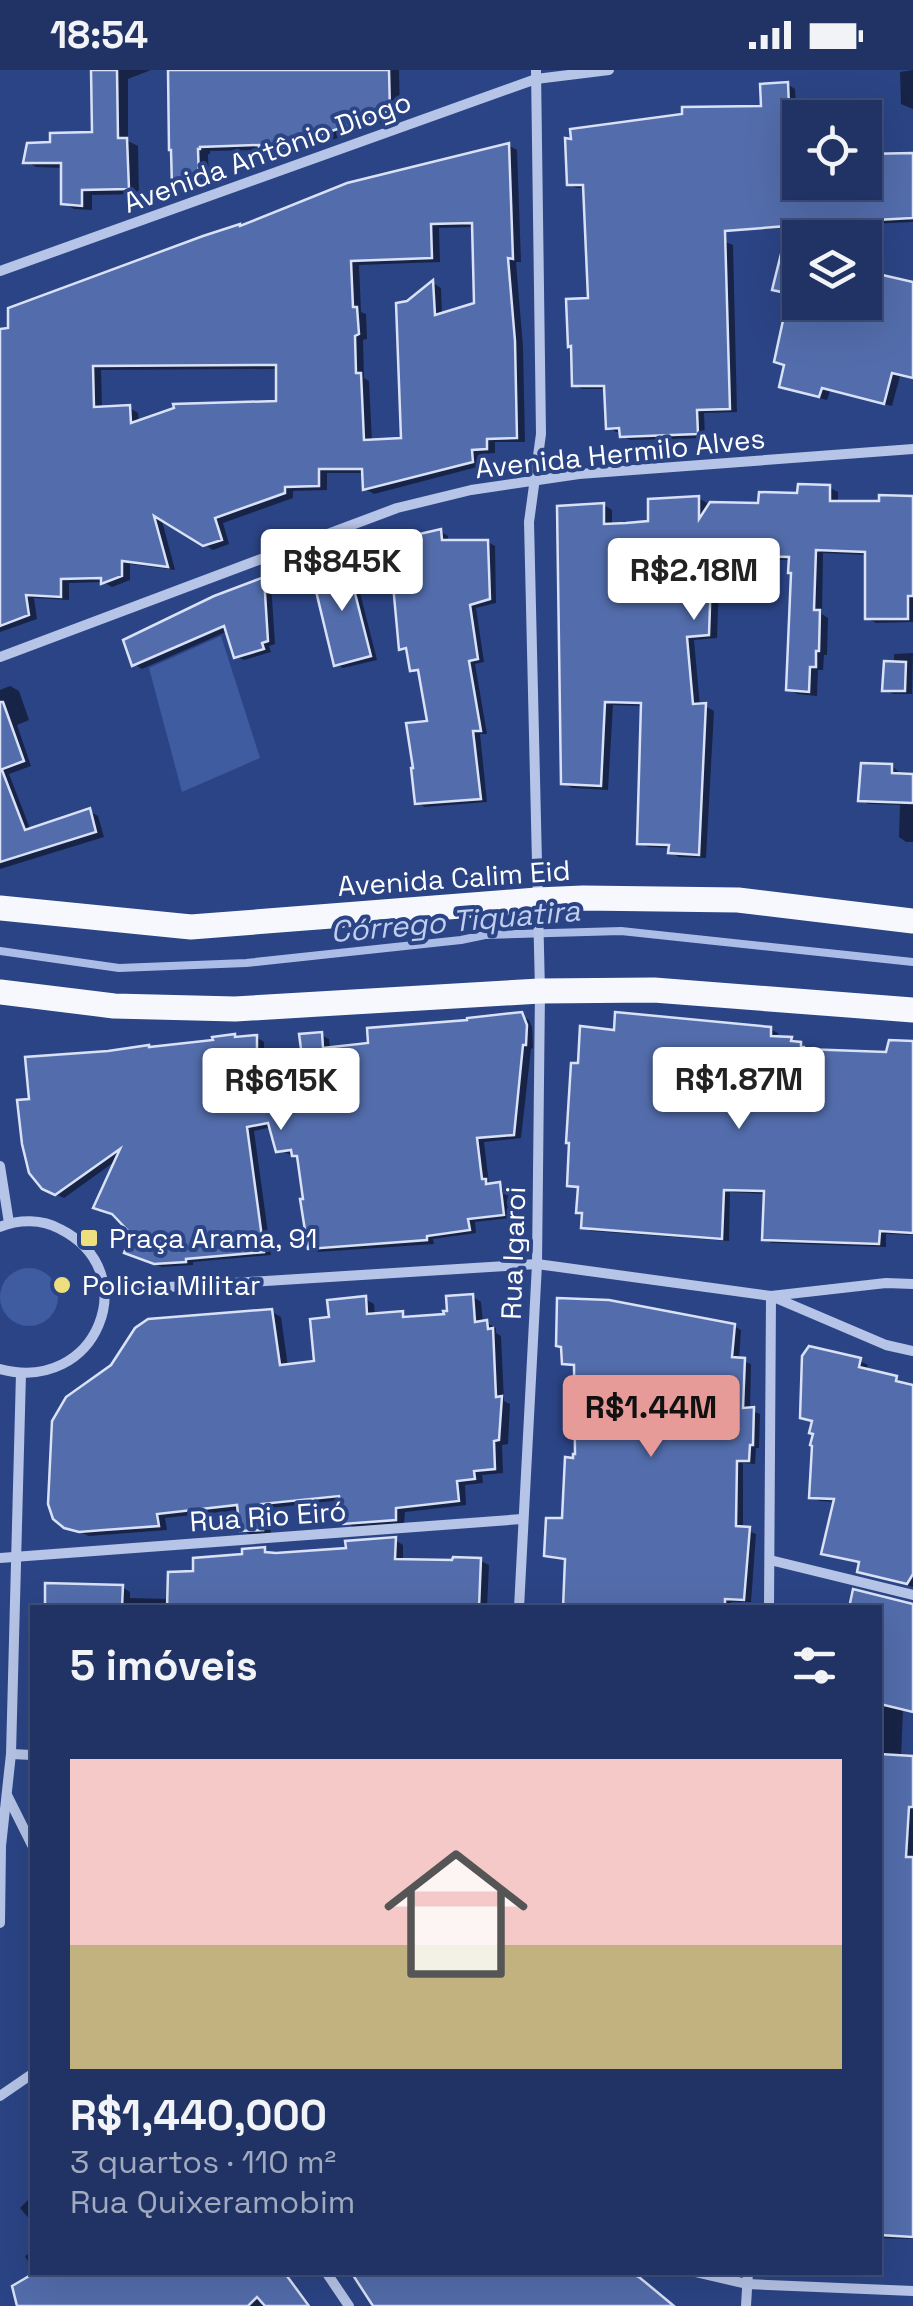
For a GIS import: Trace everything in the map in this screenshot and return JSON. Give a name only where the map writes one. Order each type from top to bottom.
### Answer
[{"type":"main road","name":"Avenida Calim Eid","points":[[0,908],[190,928],[537,908],[583,898],[738,900],[913,921]]},
{"type":"main road","points":[[0,992],[114,1006],[235,1009],[540,991],[654,990],[913,1010]]},
{"type":"street","name":"Avenida Antônio Diogo","points":[[0,271],[536,75],[609,70]]},
{"type":"street","name":"Rua Igaroi","points":[[519,1605],[537,1264],[540,991],[529,522],[541,434],[536,75]]},
{"type":"street","name":"Avenida Hermilo Alves","points":[[0,657],[397,508],[471,490],[535,479],[913,448]]},
{"type":"street","points":[[0,1166],[4,1225],[31,1221],[53,1225],[73,1235],[89,1250],[100,1270],[104,1292],[102,1318],[91,1342],[72,1360],[48,1371],[21,1374],[0,1368]]},
{"type":"street","points":[[104,1292],[537,1264],[771,1296],[886,1283],[913,1284]]},
{"type":"street","points":[[771,1296],[886,1345],[913,1351]]},
{"type":"street","points":[[769,1605],[771,1296]]},
{"type":"street","points":[[0,1923],[1,1848],[11,1754],[21,1374]]},
{"type":"street","name":"Rua Rio Eiró","points":[[0,1558],[522,1519]]},
{"type":"street","points":[[770,1560],[913,1595]]},
{"type":"street","points":[[11,1754],[30,1755]]},
{"type":"street","points":[[7,1794],[30,1841]]},
{"type":"street","points":[[0,2096],[30,2075]]},
{"type":"street","points":[[328,2275],[349,2306]]},
{"type":"street","points":[[722,2275],[913,2291]]},
{"type":"street","points":[[746,2306],[748,2278]]},
{"type":"shaded area","points":[[221,636],[260,758],[182,792],[149,668]]},
{"type":"shaded area","points":[[29,1268],[50,1276],[58,1297],[50,1318],[29,1326],[8,1318],[0,1297],[8,1276]]},
{"type":"building","points":[[91,70],[117,70],[118,138],[127,138],[129,189],[82,190],[82,206],[61,204],[61,163],[23,163],[27,143],[50,142],[50,133],[92,132]]},
{"type":"building","points":[[168,70],[389,70],[390,111],[259,156],[259,145],[200,147],[199,178],[172,187]]},
{"type":"building","points":[[788,82],[789,100],[782,100],[782,200],[882,200],[882,154],[913,153],[913,218],[782,220],[782,226],[725,231],[730,409],[697,410],[698,434],[620,437],[619,428],[606,429],[604,386],[572,386],[566,299],[588,298],[583,185],[567,185],[565,138],[571,139],[570,129],[682,114],[682,107],[761,106],[760,84]]},
{"type":"building","points":[[509,143],[513,259],[508,258],[517,438],[487,439],[487,449],[472,450],[473,462],[363,490],[362,469],[319,469],[319,486],[285,487],[285,493],[215,518],[222,540],[203,546],[154,516],[168,567],[122,561],[122,576],[101,584],[101,578],[61,579],[61,597],[26,595],[29,615],[0,626],[0,329],[8,328],[8,308],[240,226],[347,183]],"holes":[[[472,223],[474,303],[435,315],[433,280],[407,301],[396,303],[401,438],[364,440],[361,373],[356,373],[355,336],[359,334],[357,307],[353,307],[351,261],[432,258],[431,224]],[[276,365],[276,401],[173,404],[174,408],[131,423],[130,405],[94,407],[93,366]]]},
{"type":"building","points":[[782,250],[782,292],[772,290]]},
{"type":"building","points":[[882,275],[913,282],[913,378],[892,373],[884,404],[822,388],[819,397],[779,387],[784,365],[774,362],[783,320],[882,320]]},
{"type":"building","points":[[798,484],[830,485],[830,501],[879,501],[879,495],[913,496],[913,596],[908,596],[908,619],[865,619],[865,552],[816,550],[814,610],[820,610],[816,667],[810,667],[809,692],[786,690],[789,557],[712,548],[709,635],[687,637],[693,704],[706,703],[699,855],[668,853],[669,845],[637,844],[641,703],[605,702],[601,786],[561,784],[557,506],[604,503],[604,524],[626,523],[648,521],[648,499],[699,496],[699,519],[710,502],[758,503],[759,492],[797,493]]},
{"type":"building","points":[[441,529],[442,540],[488,540],[490,599],[470,605],[478,659],[469,661],[481,731],[473,731],[481,799],[415,804],[406,723],[427,721],[418,670],[410,671],[406,648],[399,650],[389,541]]},
{"type":"building","points":[[345,554],[371,656],[334,666],[316,591],[323,589],[322,582],[331,579],[323,562]]},
{"type":"building","points":[[264,577],[268,641],[262,643],[264,649],[234,658],[224,626],[132,666],[123,640],[214,596]]},
{"type":"building","points":[[884,661],[906,662],[905,691],[882,691]]},
{"type":"building","points":[[0,702],[24,761],[0,770]]},
{"type":"building","points":[[861,763],[892,764],[892,773],[913,774],[913,803],[858,801]]},
{"type":"building","points":[[0,770],[25,830],[90,808],[96,832],[0,862]]},
{"type":"building","points":[[522,1012],[527,1025],[526,1045],[514,1135],[477,1138],[482,1179],[486,1179],[486,1184],[500,1182],[504,1215],[468,1219],[470,1230],[427,1236],[427,1240],[308,1249],[297,1156],[292,1156],[291,1150],[276,1152],[268,1123],[247,1127],[264,1252],[154,1264],[124,1253],[131,1234],[112,1214],[93,1208],[120,1149],[55,1195],[42,1189],[29,1173],[17,1100],[29,1099],[25,1057],[213,1040],[212,1037],[235,1034],[257,1035],[257,1054],[301,1049],[299,1034],[322,1032],[323,1048],[368,1043],[367,1028]]},
{"type":"building","points":[[615,1012],[771,1027],[771,1036],[792,1037],[791,1041],[801,1042],[804,1049],[886,1052],[889,1040],[913,1041],[913,1233],[880,1231],[879,1244],[762,1240],[764,1191],[724,1190],[722,1239],[581,1228],[582,1213],[576,1213],[578,1187],[567,1186],[571,1063],[578,1063],[580,1026],[614,1030]]},
{"type":"building","points":[[473,1294],[475,1322],[487,1320],[488,1329],[493,1328],[496,1397],[502,1396],[499,1440],[494,1441],[495,1469],[474,1471],[475,1479],[457,1481],[459,1501],[396,1508],[396,1520],[343,1524],[339,1496],[261,1504],[263,1530],[240,1531],[237,1505],[157,1514],[159,1526],[79,1532],[64,1528],[53,1519],[48,1504],[52,1421],[66,1397],[111,1365],[135,1328],[148,1319],[272,1309],[280,1365],[314,1361],[310,1319],[329,1317],[327,1300],[366,1296],[367,1314],[403,1311],[403,1317],[444,1314],[446,1296]]},
{"type":"building","points":[[557,1298],[609,1300],[735,1324],[732,1357],[745,1358],[743,1408],[754,1407],[749,1461],[737,1461],[736,1526],[750,1527],[744,1600],[725,1599],[725,1605],[563,1605],[565,1559],[544,1556],[546,1518],[562,1518],[565,1457],[573,1458],[575,1454],[574,1365],[562,1364],[561,1347],[556,1346]]},
{"type":"building","points":[[809,1346],[861,1358],[859,1367],[897,1376],[896,1381],[913,1385],[913,1574],[907,1584],[857,1572],[859,1562],[821,1554],[834,1499],[809,1498],[812,1421],[800,1418],[802,1356]]},
{"type":"building","points":[[396,1537],[395,1559],[481,1558],[479,1605],[167,1605],[168,1572],[193,1571],[193,1558],[242,1554],[242,1549],[265,1547],[265,1552],[276,1553],[346,1548],[345,1541]]},
{"type":"building","points":[[45,1583],[123,1585],[122,1605],[45,1605]]},
{"type":"building","points":[[853,1589],[913,1604],[913,1712],[882,1704],[882,1605],[850,1605]]},
{"type":"building","points":[[882,1754],[913,1756],[913,1807],[909,1807],[906,1857],[913,1857],[913,2237],[882,2235]]},
{"type":"building","points":[[31,2275],[286,2275],[309,2306],[265,2306],[257,2297],[248,2306],[17,2306],[12,2286]]},
{"type":"building","points":[[353,2275],[635,2275],[674,2306],[373,2306]]},
{"type":"waterway","name":"Córrego Tiquatira","points":[[0,951],[119,968],[246,963],[485,935],[621,931],[913,962]]},
{"type":"place","name":"Praça Arama, 91","points":[[89,1238]]},
{"type":"place","name":"Policia Militar","points":[[62,1285]]}]
